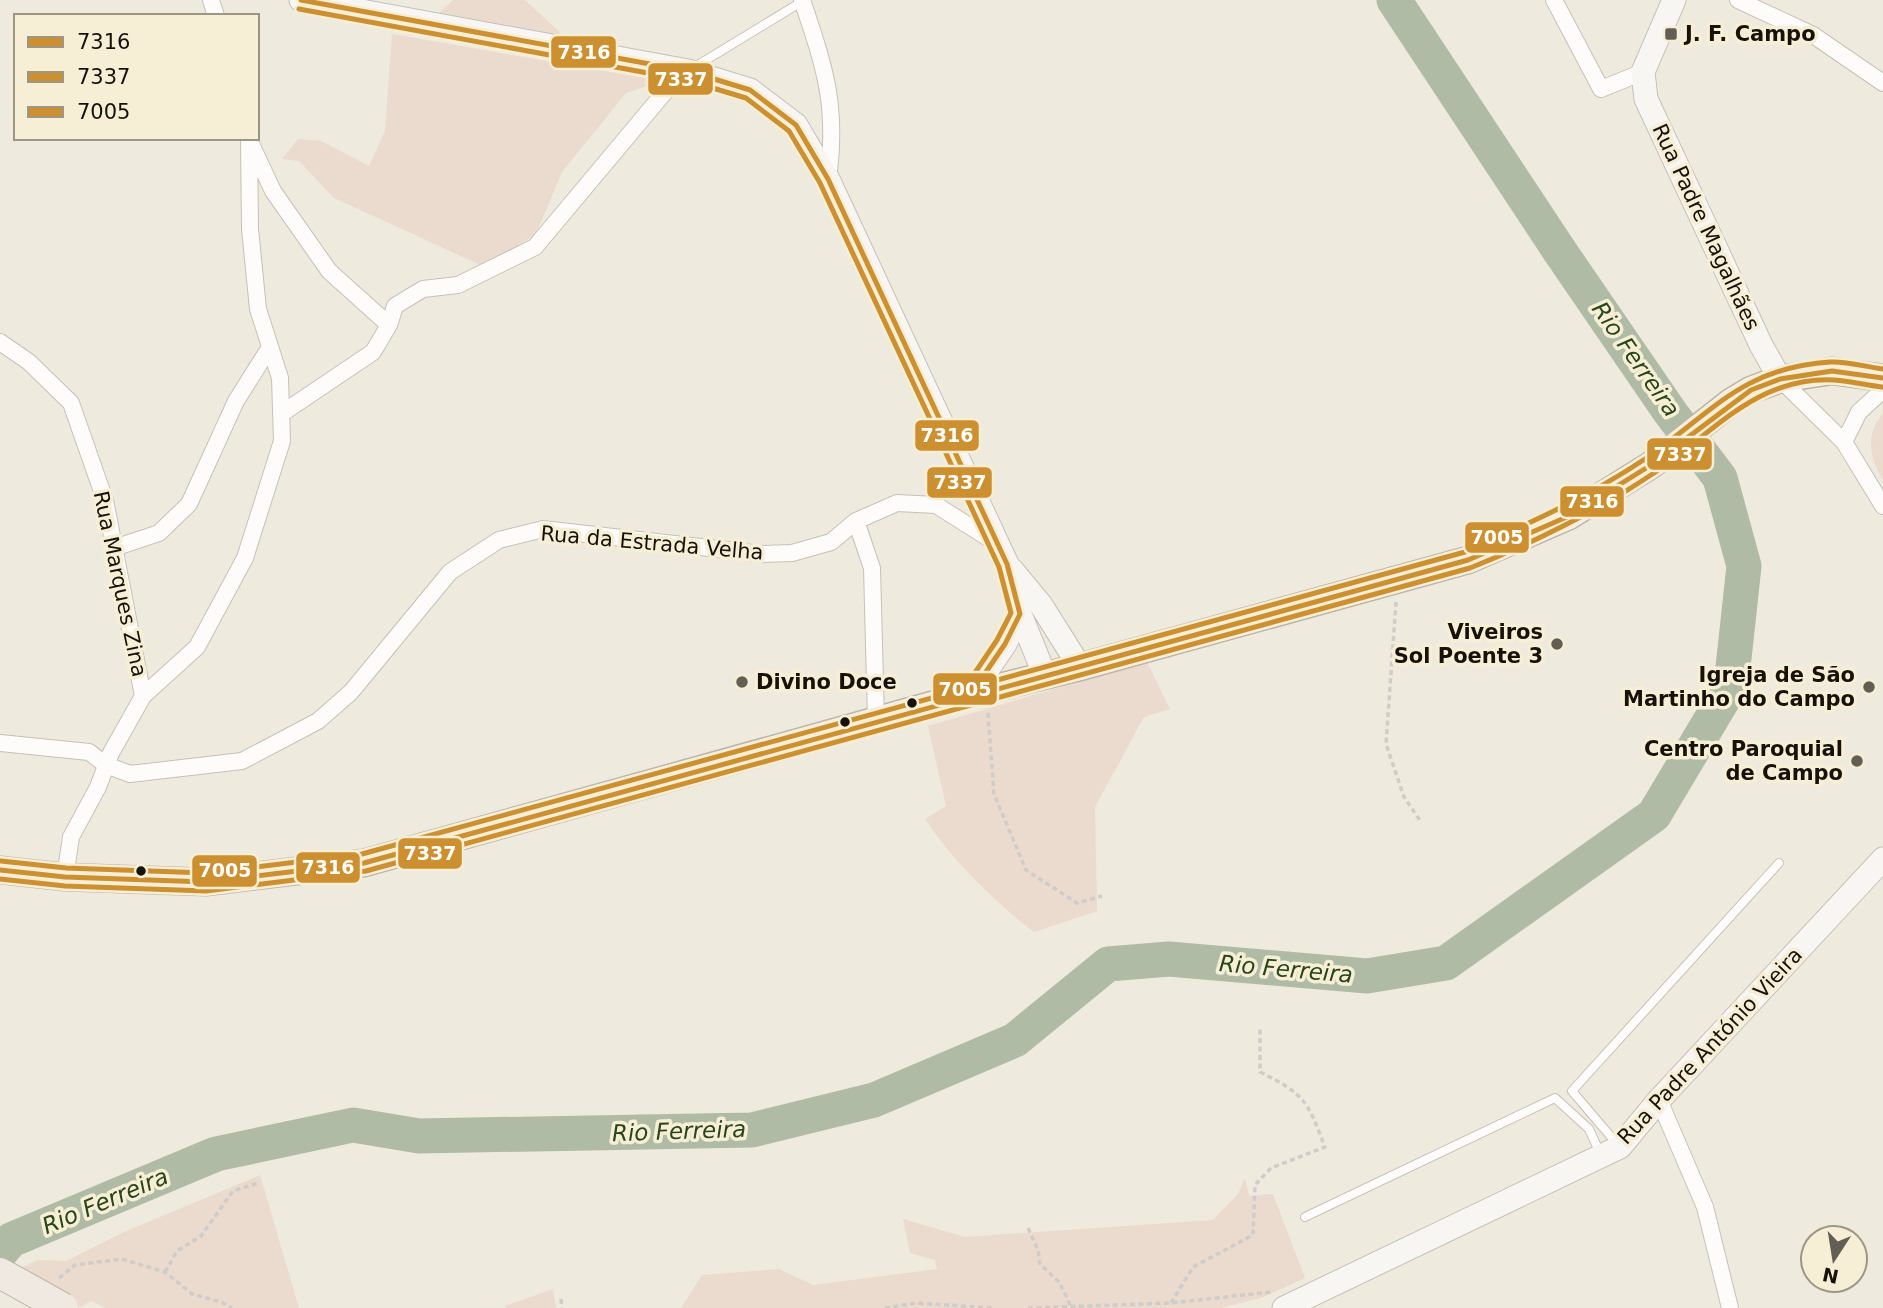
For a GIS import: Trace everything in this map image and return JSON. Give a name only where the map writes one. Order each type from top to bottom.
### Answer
[{"type":"highway","points":[[0,1273],[57,1296]]},
{"type":"main road","points":[[0,870],[65,877],[206,883],[364,863],[978,692],[1080,667],[1468,560],[1569,516],[1651,465],[1731,402],[1780,379],[1832,371],[1883,378]]},
{"type":"street","points":[[301,0],[688,71],[750,90],[796,125],[828,179],[1002,554],[1020,614],[1045,676]]},
{"type":"street","points":[[803,0],[831,94],[833,139],[828,179]]},
{"type":"street","points":[[1554,0],[1601,89],[1643,72],[1674,0]]},
{"type":"street","points":[[1738,0],[1813,35],[1883,83]]},
{"type":"street","points":[[281,414],[373,352],[389,326],[395,306],[423,289],[458,285],[535,247],[669,87],[688,71]]},
{"type":"street","name":"Rua Padre Magalhães","points":[[1643,72],[1646,99],[1780,379]]},
{"type":"street","points":[[249,140],[273,191],[329,271],[389,326]]},
{"type":"street","points":[[65,877],[71,837],[143,696],[197,647],[245,558],[282,441],[280,378],[258,309],[251,242],[249,140]]},
{"type":"street","name":"Rua Marques Zina","points":[[0,342],[29,362],[71,403],[105,500],[143,696]]},
{"type":"street","points":[[114,548],[159,533],[188,504],[236,401],[270,347]]},
{"type":"street","points":[[1780,379],[1844,442],[1883,506]]},
{"type":"street","points":[[1844,442],[1859,412],[1883,390]]},
{"type":"street","name":"Rua da Estrada Velha","points":[[0,743],[89,752],[106,765],[130,774],[242,761],[318,721],[351,692],[450,572],[499,540],[543,529],[762,554],[792,553],[831,542],[856,521],[897,503],[936,505],[1002,554]]},
{"type":"street","points":[[856,521],[872,568],[876,721]]},
{"type":"street","points":[[1002,554],[1041,605],[1080,667]]},
{"type":"street","points":[[978,692],[1020,614]]},
{"type":"street","name":"Rua Padre António Vieira","points":[[1287,1307],[1610,1152],[1883,859]]},
{"type":"street","points":[[1659,1100],[1705,1207],[1730,1308]]},
{"type":"lane","points":[[688,71],[803,0]]},
{"type":"lane","points":[[1610,1152],[1572,1091],[1779,863]]},
{"type":"lane","points":[[1305,1217],[1555,1098],[1610,1152]]},
{"type":"path","points":[[1398,579],[1386,744],[1404,797],[1421,822]]},
{"type":"path","points":[[978,692],[994,794],[1026,870],[1076,903],[1102,896]]},
{"type":"path","points":[[1171,1303],[1193,1267],[1253,1235],[1255,1185],[1271,1168],[1325,1147],[1307,1102],[1290,1087],[1260,1072],[1259,1027]]},
{"type":"path","points":[[165,1272],[177,1251],[201,1236],[233,1191],[258,1183]]},
{"type":"path","points":[[1028,1228],[1038,1250],[1040,1264],[1060,1283],[1071,1307]]},
{"type":"path","points":[[57,1296],[75,1265],[122,1259],[165,1272],[192,1294],[221,1301],[232,1308]]},
{"type":"path","points":[[1028,1308],[1171,1303],[1278,1292],[1287,1307]]},
{"type":"path","points":[[561,1299],[562,1308]]},
{"type":"path","points":[[885,1308],[916,1303],[994,1308]]},
{"type":"shaded area","points":[[453,0],[525,0],[567,39],[438,14]]},
{"type":"shaded area","points":[[392,34],[662,81],[626,93],[562,172],[536,234],[485,267],[334,198],[299,161],[282,159],[298,139],[321,141],[369,166],[385,131]]},
{"type":"shaded area","points":[[1883,413],[1883,480],[1872,454],[1871,438]]},
{"type":"shaded area","points":[[1147,662],[1170,709],[1144,717],[1095,807],[1097,911],[1034,932],[975,880],[925,819],[946,806],[928,726]]},
{"type":"shaded area","points":[[260,1175],[299,1308],[106,1308],[91,1301],[78,1308],[10,1274],[37,1260],[66,1261],[124,1232]]},
{"type":"shaded area","points":[[1245,1178],[1249,1196],[1273,1194],[1305,1278],[1261,1298],[1221,1308],[681,1308],[702,1275],[779,1269],[813,1285],[937,1269],[935,1260],[910,1253],[903,1219],[965,1237],[1213,1220],[1238,1194]]},
{"type":"shaded area","points":[[553,1289],[556,1308],[505,1306]]},
{"type":"waterway","name":"Rio Ferreira","points":[[0,1253],[11,1240],[216,1154],[353,1125],[419,1136],[752,1130],[874,1100],[1015,1040],[1108,964],[1169,959],[1367,976],[1446,963],[1654,815],[1731,686],[1744,566],[1720,478],[1670,412],[1559,250],[1394,0]]},
{"type":"transit line","name":"7316","points":[[301,0],[688,71],[750,90],[796,125],[828,179],[1007,564],[1020,614],[1005,644],[971,694]]},
{"type":"transit line","name":"7337","points":[[299,9],[686,80],[746,98],[789,131],[820,183],[999,567],[1011,613],[997,640],[964,689]]},
{"type":"transit line","name":"7005","points":[[1,861],[66,868],[206,873],[362,854],[1465,552],[1602,486],[1645,459],[1750,383],[1799,366],[1830,362],[1883,369]]},
{"type":"transit line","name":"7316","points":[[0,870],[65,877],[206,882],[364,863],[1468,560],[1569,516],[1651,465],[1751,390],[1780,379],[1832,371],[1883,378]]},
{"type":"transit line","name":"7337","points":[[0,879],[65,886],[206,891],[366,871],[1470,568],[1541,537],[1610,501],[1654,473],[1716,425],[1759,397],[1782,387],[1807,381],[1834,380],[1882,387]]},
{"type":"place","name":"J. F. Campo","points":[[1671,34]]},
{"type":"place","name":"Viveiros Sol Poente 3","points":[[1557,644]]},
{"type":"place","name":"Divino Doce","points":[[742,682]]},
{"type":"place","name":"Igreja de São Martinho do Campo","points":[[1869,687]]},
{"type":"place","name":"Centro Paroquial de Campo","points":[[1857,761]]}]
